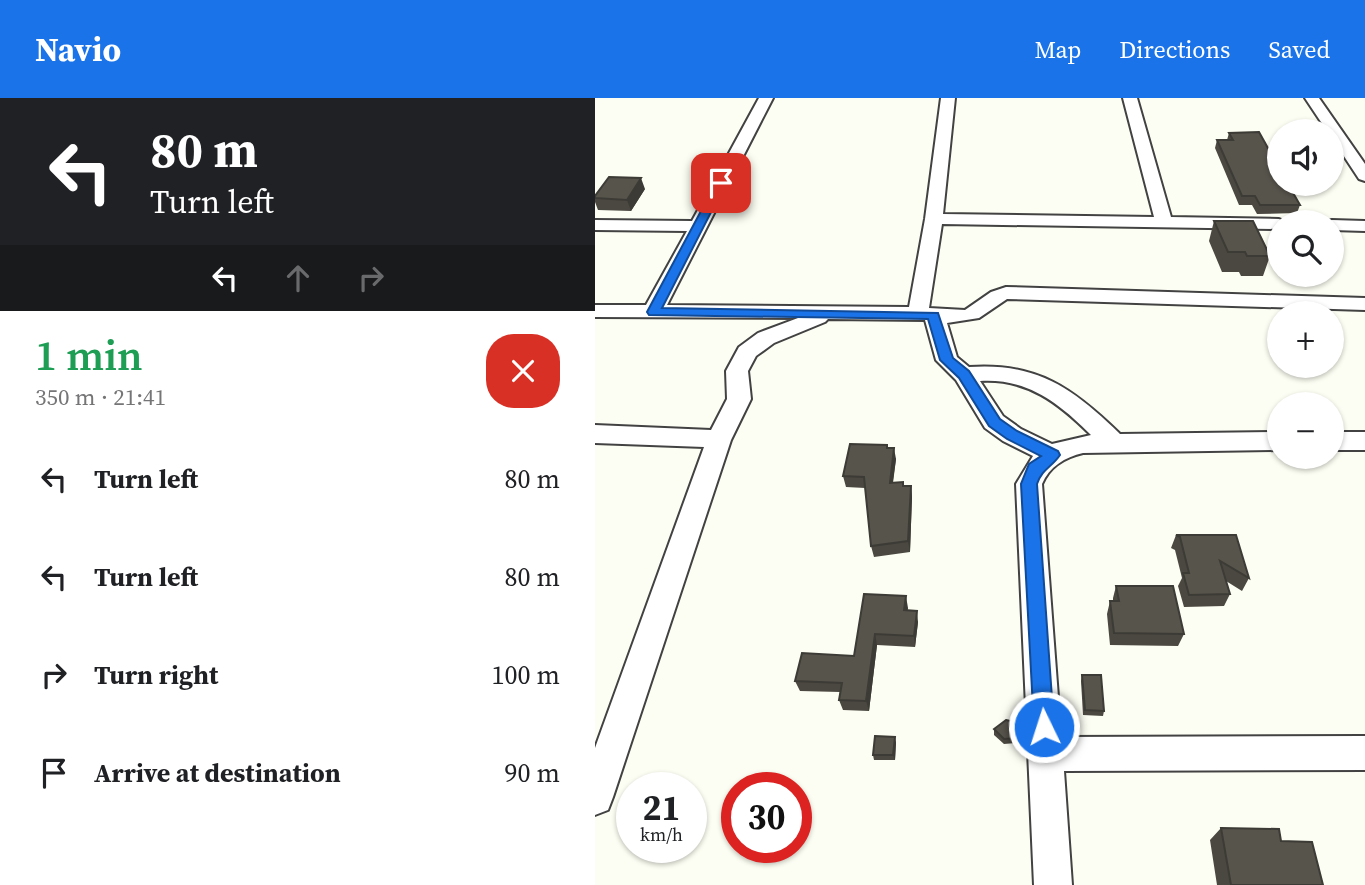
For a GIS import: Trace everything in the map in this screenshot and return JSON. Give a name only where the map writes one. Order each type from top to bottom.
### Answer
[{"type":"street","points":[[653,312],[766,98]]},
{"type":"street","points":[[948,98],[925,314],[947,360],[964,374],[994,422],[1012,435],[1052,455]]},
{"type":"street","points":[[1130,98],[1164,222]]},
{"type":"street","points":[[1313,98],[1365,176]]},
{"type":"street","points":[[934,219],[1267,224]]},
{"type":"street","points":[[595,225],[699,226]]},
{"type":"street","points":[[1344,225],[1365,226]]},
{"type":"street","points":[[595,312],[925,314],[952,317],[973,314],[998,294],[1006,293],[1365,304]]},
{"type":"street","points":[[595,797],[719,440],[739,399],[737,371],[747,352],[767,338],[833,313]]},
{"type":"street","points":[[964,374],[1007,374],[1031,379],[1078,407],[1113,442]]},
{"type":"street","points":[[595,435],[663,435],[719,440]]},
{"type":"street","points":[[1053,885],[1029,484],[1035,468],[1067,447],[1113,442],[1267,441]]},
{"type":"street","points":[[1344,441],[1365,441]]},
{"type":"street","points":[[1045,754],[1365,753]]},
{"type":"building","points":[[1259,132],[1267,146],[1267,196],[1295,196],[1300,205],[1260,205],[1255,196],[1242,196],[1217,140],[1233,140],[1229,133]]},
{"type":"building","points":[[609,177],[641,178],[627,200],[595,198]]},
{"type":"building","points":[[1214,221],[1253,221],[1267,250],[1267,256],[1228,252]]},
{"type":"building","points":[[850,444],[887,445],[887,448],[894,448],[890,483],[903,482],[903,486],[911,486],[908,541],[871,546],[864,477],[843,476]]},
{"type":"building","points":[[1176,535],[1236,535],[1249,578],[1220,561],[1230,594],[1189,595],[1183,573],[1189,573],[1180,537]]},
{"type":"building","points":[[1116,586],[1173,586],[1184,634],[1114,633],[1110,601],[1119,601]]},
{"type":"building","points":[[864,594],[906,596],[904,610],[917,611],[914,636],[875,634],[866,701],[839,700],[842,683],[795,681],[802,653],[854,656]]},
{"type":"building","points":[[1082,675],[1101,675],[1104,711],[1085,710]]},
{"type":"building","points":[[1006,720],[1015,722],[1017,738],[1004,739],[994,729]]},
{"type":"building","points":[[875,736],[895,737],[893,755],[873,755]]},
{"type":"building","points":[[1221,828],[1279,829],[1281,841],[1312,842],[1323,885],[1231,885]]},
{"type":"route","points":[[721,183],[653,312],[933,315],[947,360],[964,374],[994,422],[1012,435],[1052,455],[1035,468],[1029,484],[1044,727]]}]
